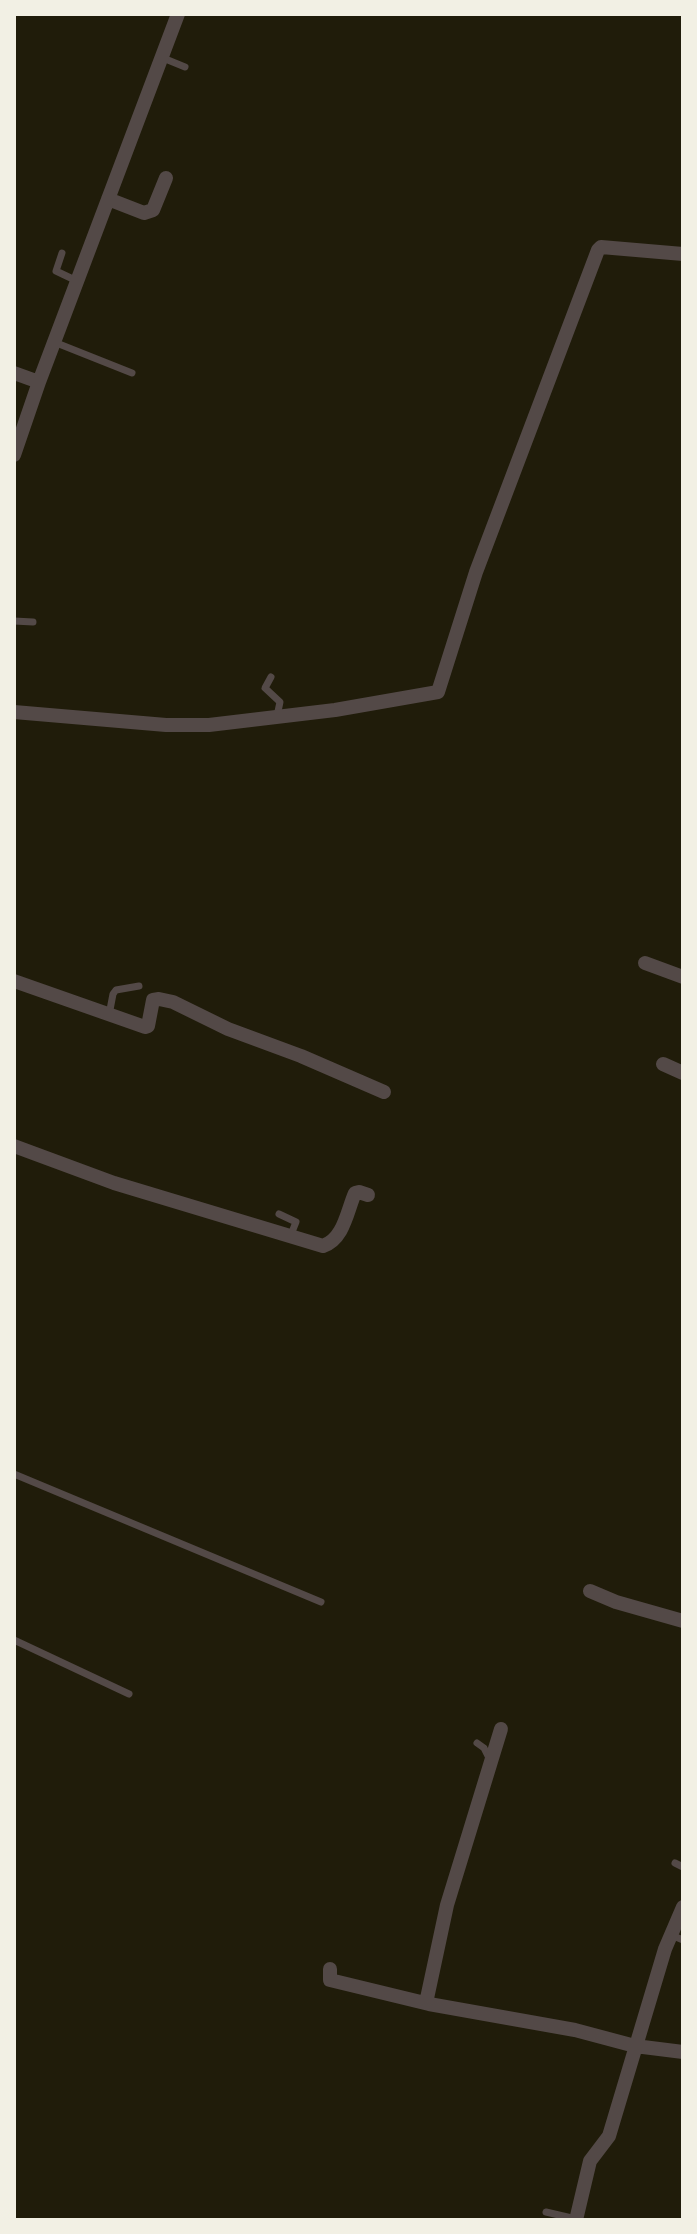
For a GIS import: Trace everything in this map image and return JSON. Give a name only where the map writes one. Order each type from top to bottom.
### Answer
[{"type":"street","points":[[14,455],[178,14]]},
{"type":"street","points":[[108,199],[148,212],[153,210],[166,178]]},
{"type":"street","points":[[14,712],[166,725],[209,725],[276,718],[438,692],[476,572],[598,250],[601,247],[683,254]]},
{"type":"street","points":[[14,373],[39,382]]},
{"type":"street","points":[[645,963],[683,977]]},
{"type":"street","points":[[14,981],[147,1027],[151,1022],[153,1000],[173,1002],[228,1029],[384,1092]]},
{"type":"street","points":[[663,1064],[683,1073]]},
{"type":"street","points":[[14,1146],[114,1183],[323,1246],[339,1234],[355,1193],[368,1195]]},
{"type":"street","points":[[590,1591],[616,1602],[683,1621]]},
{"type":"street","points":[[426,2003],[447,1905],[501,1729]]},
{"type":"street","points":[[576,2219],[590,2161],[609,2136],[635,2046],[677,1937],[683,1907]]},
{"type":"street","points":[[330,1969],[332,1982],[575,2030],[635,2046],[683,2052]]},
{"type":"lane","points":[[161,57],[185,67]]},
{"type":"lane","points":[[62,253],[56,271],[77,281]]},
{"type":"lane","points":[[54,342],[132,373]]},
{"type":"lane","points":[[14,621],[33,622]]},
{"type":"lane","points":[[271,677],[265,688],[280,702],[276,718]]},
{"type":"lane","points":[[109,1015],[116,990],[139,986]]},
{"type":"lane","points":[[279,1214],[296,1222],[290,1237]]},
{"type":"lane","points":[[14,1474],[321,1602]]},
{"type":"lane","points":[[14,1640],[129,1694]]},
{"type":"lane","points":[[477,1743],[484,1748],[491,1762]]},
{"type":"lane","points":[[675,1863],[683,1867]]},
{"type":"lane","points":[[546,2212],[576,2219]]}]
